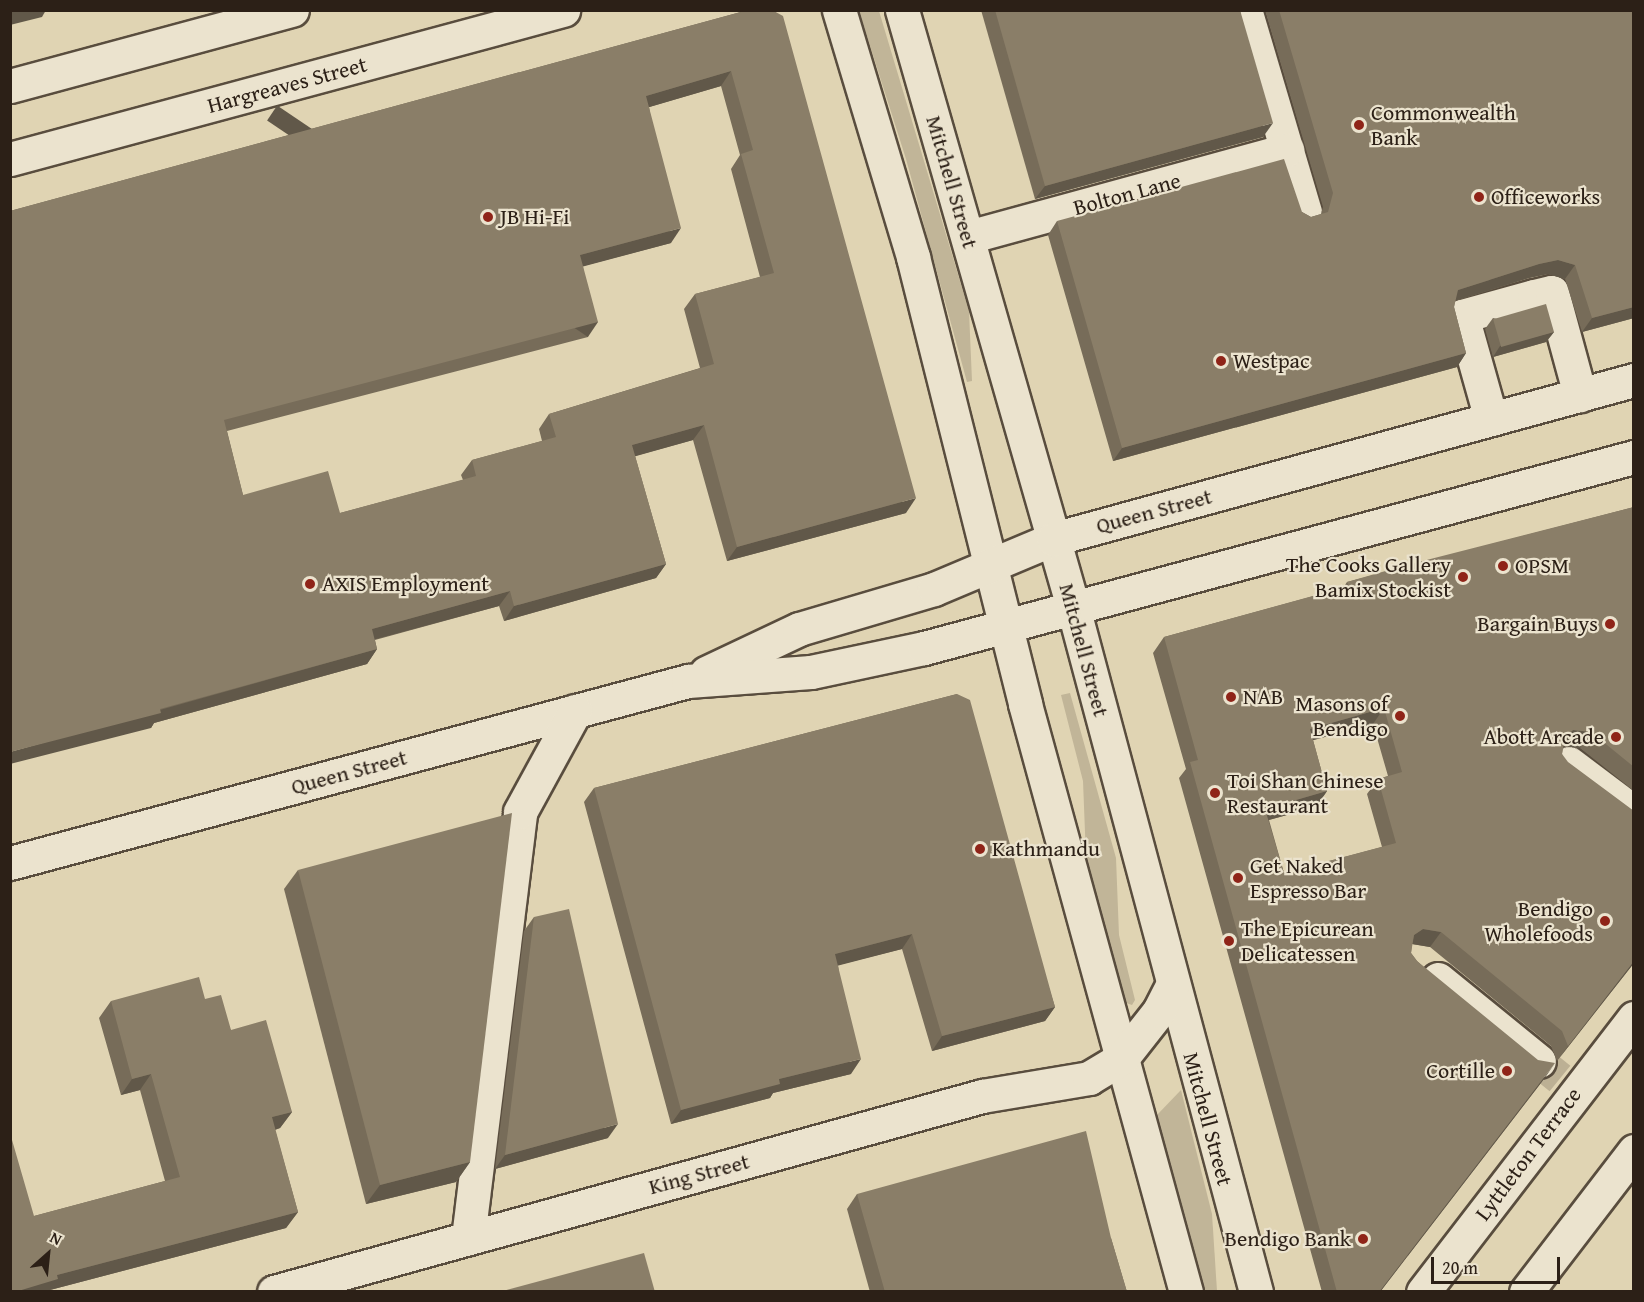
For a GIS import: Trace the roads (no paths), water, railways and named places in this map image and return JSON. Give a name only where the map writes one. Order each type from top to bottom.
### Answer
[{"type":"street","points":[[10,86],[292,10]]},
{"type":"street","name":"Hargreaves Street","points":[[10,159],[563,10]]},
{"type":"street","points":[[838,10],[913,257],[992,564],[1005,626],[1186,1292]]},
{"type":"street","name":"Mitchell Street","points":[[902,10],[1073,607],[1172,985],[1256,1292]]},
{"type":"street","points":[[1247,16],[1305,212]]},
{"type":"street","name":"Bolton Lane","points":[[968,237],[1287,150]]},
{"type":"street","points":[[1491,419],[1462,316],[1534,296],[1552,292],[1580,395]]},
{"type":"street","name":"Queen Street","points":[[10,863],[688,681],[800,629],[934,589],[1053,538],[1634,380]]},
{"type":"street","name":"Queen Street","points":[[688,681],[811,672],[1005,626],[1634,457]]},
{"type":"street","points":[[468,1238],[520,812],[575,711]]},
{"type":"street","points":[[1569,763],[1634,812]]},
{"type":"street","points":[[1418,962],[1559,1076]]},
{"type":"street","points":[[1122,1058],[1159,1011],[1172,985]]},
{"type":"street","name":"Lyttleton Terrace","points":[[1423,1292],[1559,1076],[1634,1018]]},
{"type":"street","name":"King Street","points":[[274,1292],[982,1096],[1078,1081],[1122,1058]]},
{"type":"street","points":[[1526,1292],[1634,1151]]},
{"type":"tunnel","points":[[1539,1061],[1560,1078]]},
{"type":"place","name":"Commonwealth Bank","points":[[1359,125]]},
{"type":"place","name":"Officeworks","points":[[1479,197]]},
{"type":"place","name":"JB Hi-Fi","points":[[488,217]]},
{"type":"place","name":"Westpac","points":[[1221,361]]},
{"type":"place","name":"OPSM","points":[[1503,566]]},
{"type":"place","name":"The Cooks Gallery Bamix Stockist","points":[[1463,577]]},
{"type":"place","name":"AXIS Employment","points":[[310,584]]},
{"type":"place","name":"Bargain Buys","points":[[1610,624]]},
{"type":"place","name":"NAB","points":[[1231,697]]},
{"type":"place","name":"Masons of Bendigo","points":[[1400,716]]},
{"type":"place","name":"Abott Arcade","points":[[1616,737]]},
{"type":"place","name":"Toi Shan Chinese Restaurant","points":[[1215,793]]},
{"type":"place","name":"Kathmandu","points":[[980,849]]},
{"type":"place","name":"Get Naked Espresso Bar","points":[[1238,878]]},
{"type":"place","name":"Bendigo Wholefoods","points":[[1605,921]]},
{"type":"place","name":"The Epicurean Delicatessen","points":[[1229,941]]},
{"type":"place","name":"Cortille","points":[[1507,1071]]},
{"type":"place","name":"Bendigo Bank","points":[[1363,1239]]}]
